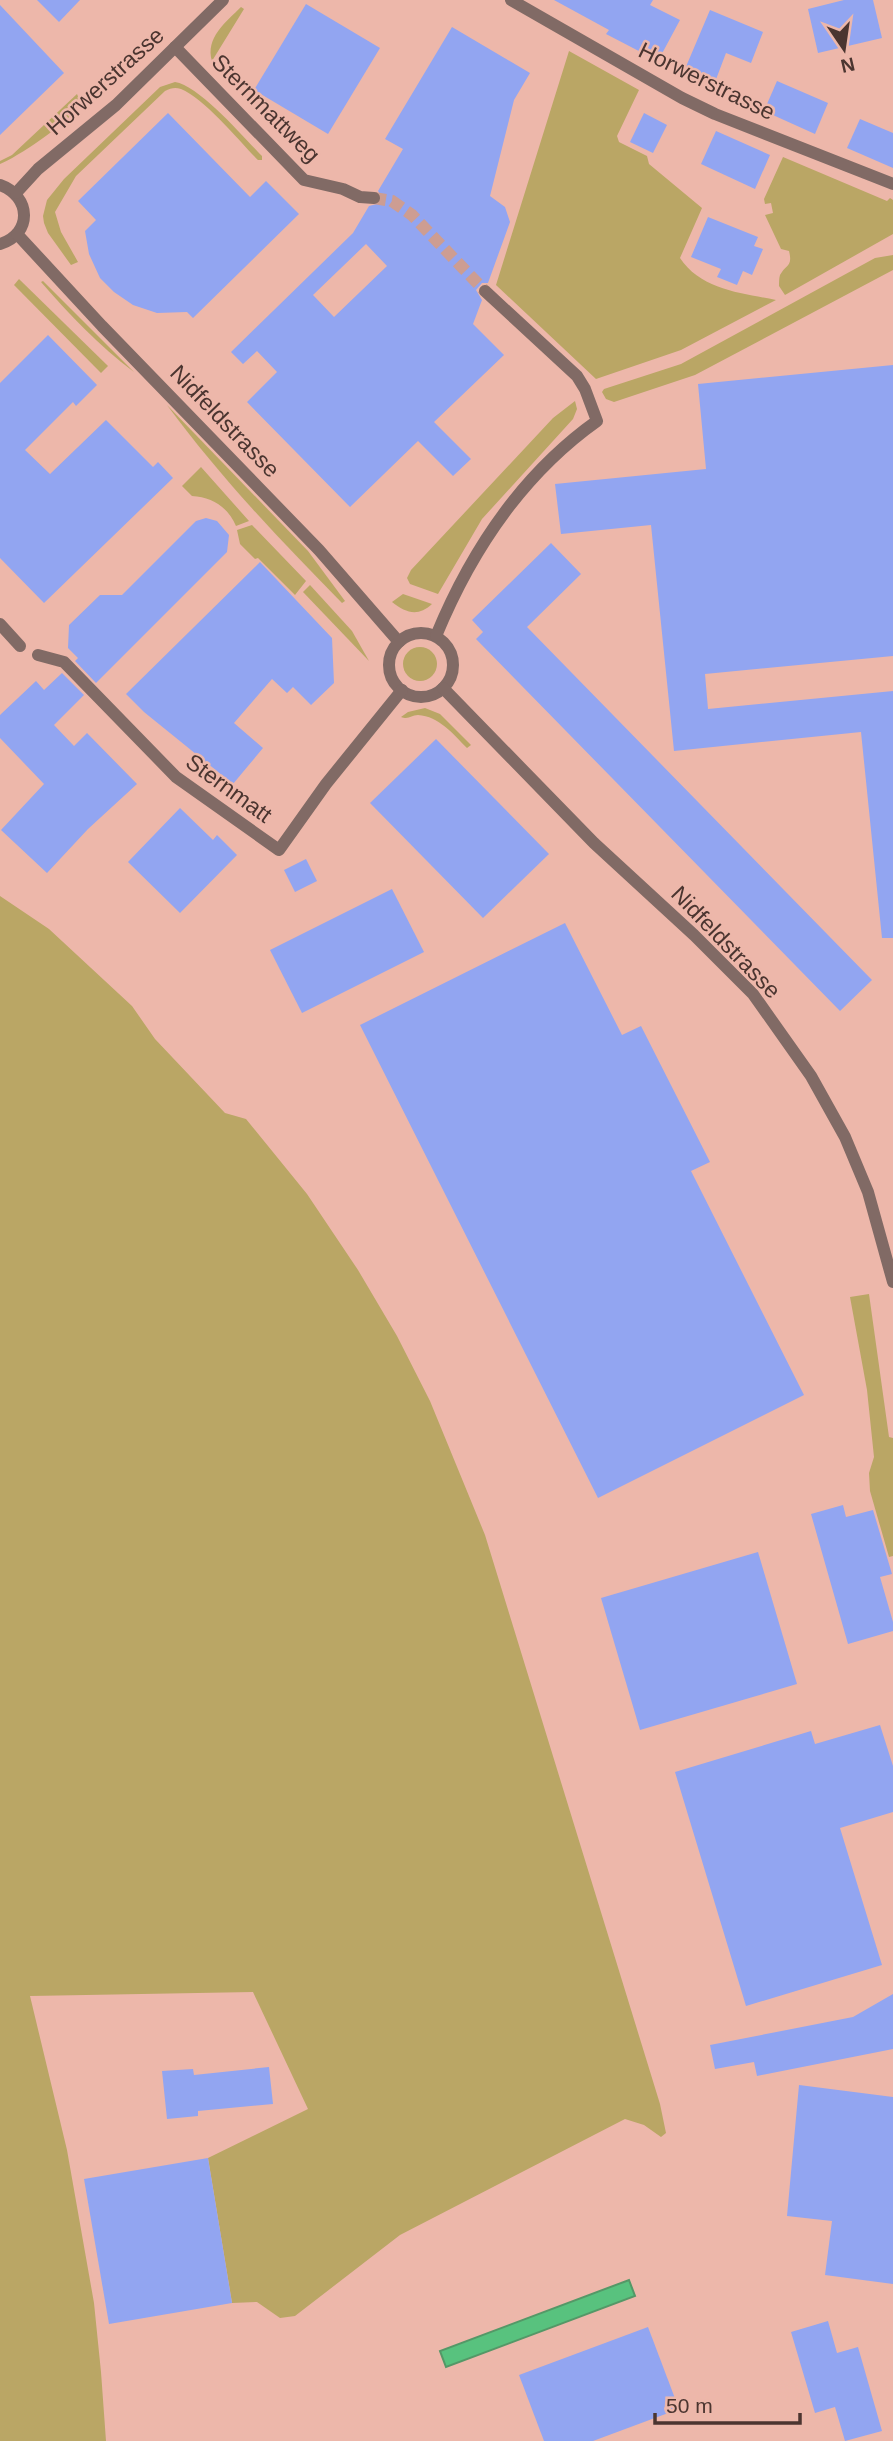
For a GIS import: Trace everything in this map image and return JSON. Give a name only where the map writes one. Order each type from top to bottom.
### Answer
[{"type":"street","name":"Horwerstrasse","points":[[16,194],[38,169],[116,105],[223,0]]},
{"type":"street","name":"Horwerstrasse","points":[[511,0],[682,98],[715,114],[893,184]]},
{"type":"street","name":"Sternmattweg","points":[[175,47],[304,180],[343,189],[360,197],[374,198]]},
{"type":"street","points":[[0,185],[16,194],[24,214],[17,234],[0,244]]},
{"type":"street","name":"Nidfeldstrasse","points":[[17,234],[102,326],[319,550],[399,642]]},
{"type":"street","points":[[436,636],[458,585],[491,528],[570,440],[597,421],[578,376],[485,291]]},
{"type":"street","points":[[0,624],[20,646]]},
{"type":"street","points":[[416,633],[436,636],[449,648],[452,674],[443,688],[427,696],[418,696],[402,690],[391,676],[393,649],[399,642],[416,633]]},
{"type":"street","name":"Sternmatt","points":[[38,655],[64,662],[176,778],[278,850],[326,784],[402,690]]},
{"type":"street","name":"Nidfeldstrasse","points":[[443,688],[594,842],[694,935],[753,995],[811,1076],[845,1137],[868,1192],[893,1282]]},
{"type":"shaded area","points":[[241,7],[244,9],[212,61],[211,45],[214,38]]},
{"type":"shaded area","points":[[569,51],[639,90],[617,136],[619,142],[647,156],[649,164],[702,208],[680,258],[689,269],[711,284],[776,300],[681,350],[596,379],[496,285]]},
{"type":"shaded area","points":[[175,82],[209,102],[262,156],[262,160],[258,160],[200,101],[181,89],[165,91],[76,176],[55,212],[61,232],[78,262],[71,265],[44,223],[47,200],[64,179],[160,87]]},
{"type":"shaded area","points":[[77,94],[76,109],[63,123],[29,148],[0,164],[0,161],[12,155]]},
{"type":"shaded area","points":[[783,157],[887,201],[890,198],[893,200],[893,234],[785,295],[779,286],[779,279],[789,263],[789,251],[781,249],[765,215],[773,213],[771,203],[765,204],[764,199]]},
{"type":"shaded area","points":[[893,255],[893,270],[695,375],[614,402],[606,399],[602,392],[604,389],[681,364],[875,258]]},
{"type":"shaded area","points":[[19,279],[108,366],[101,373],[14,285]]},
{"type":"shaded area","points":[[43,281],[134,372],[62,306],[41,282]]},
{"type":"shaded area","points":[[575,401],[577,409],[573,419],[482,519],[438,594],[410,584],[407,578],[411,570],[553,418]]},
{"type":"shaded area","points":[[167,405],[308,551],[345,601],[342,603],[251,507]]},
{"type":"shaded area","points":[[201,467],[249,521],[236,526],[229,513],[218,504],[206,498],[192,496],[182,486]]},
{"type":"shaded area","points":[[252,525],[306,581],[295,595],[240,544],[237,530]]},
{"type":"shaded area","points":[[310,585],[352,631],[369,661],[303,592]]},
{"type":"shaded area","points":[[403,594],[432,604],[422,611],[407,611],[392,602]]},
{"type":"shaded area","points":[[420,647],[432,652],[437,664],[432,676],[420,681],[408,676],[403,664],[408,652]]},
{"type":"shaded area","points":[[425,708],[440,714],[471,745],[467,748],[446,727],[426,716],[401,717],[408,712]]},
{"type":"shaded area","points":[[0,896],[49,929],[132,1006],[155,1039],[225,1113],[246,1119],[307,1194],[358,1270],[397,1336],[430,1401],[485,1535],[660,2104],[666,2133],[661,2137],[644,2125],[625,2119],[400,2235],[295,2316],[280,2318],[257,2302],[232,2303],[208,2158],[308,2109],[253,1992],[30,1996],[67,2150],[94,2303],[106,2441],[0,2441]]},
{"type":"shaded area","points":[[869,1294],[889,1437],[893,1438],[893,1556],[889,1557],[870,1491],[869,1473],[874,1457],[867,1390],[850,1297]]},
{"type":"shaded area","points":[[629,2280],[635,2296],[446,2367],[440,2351]]},
{"type":"building","points":[[37,0],[80,0],[59,22]]},
{"type":"building","points":[[554,0],[653,0],[650,5],[680,20],[658,61],[606,34],[609,30]]},
{"type":"building","points":[[844,0],[873,0],[882,38],[818,53],[808,9]]},
{"type":"building","points":[[306,4],[380,48],[328,134],[254,90]]},
{"type":"building","points":[[0,5],[64,73],[0,135]]},
{"type":"building","points":[[710,10],[763,32],[751,63],[726,53],[715,82],[685,69]]},
{"type":"building","points":[[452,27],[530,73],[514,100],[490,196],[505,207],[510,222],[488,283],[482,283],[476,290],[482,300],[473,324],[504,355],[434,422],[471,459],[453,476],[418,441],[350,507],[247,402],[277,372],[257,351],[243,364],[231,352],[353,233],[369,206],[381,203],[383,198],[378,191],[403,149],[385,139]],"holes":[[[366,244],[387,266],[334,317],[313,295]]]},
{"type":"building","points":[[777,81],[828,103],[815,134],[764,111]]},
{"type":"building","points":[[168,113],[250,197],[266,181],[299,214],[193,318],[187,312],[157,313],[133,305],[100,278],[89,254],[85,231],[96,220],[78,201]]},
{"type":"building","points":[[644,113],[667,125],[653,153],[630,142]]},
{"type":"building","points":[[860,119],[893,133],[893,168],[847,148]]},
{"type":"building","points":[[716,131],[770,155],[755,189],[701,164]]},
{"type":"building","points":[[708,217],[758,237],[754,246],[763,249],[752,275],[743,271],[737,285],[717,277],[721,269],[691,257]]},
{"type":"building","points":[[48,335],[97,385],[76,406],[73,402],[25,450],[50,474],[106,420],[153,467],[158,462],[173,478],[44,603],[0,558],[0,383]]},
{"type":"building","points":[[893,365],[893,656],[705,674],[708,709],[893,691],[893,938],[882,938],[861,732],[674,751],[651,525],[561,534],[555,484],[706,469],[698,384]]},
{"type":"building","points":[[206,518],[217,521],[229,535],[227,552],[96,683],[75,661],[78,658],[68,648],[69,625],[100,595],[122,595],[196,521]]},
{"type":"building","points":[[551,543],[581,574],[527,627],[872,980],[840,1011],[476,639],[483,632],[472,620]]},
{"type":"building","points":[[260,562],[332,638],[334,683],[311,705],[293,687],[287,693],[272,679],[234,723],[263,748],[233,784],[144,712],[126,694]]},
{"type":"building","points":[[62,673],[84,695],[54,725],[74,746],[87,733],[137,784],[88,829],[47,873],[1,830],[44,784],[0,738],[0,715],[36,681],[44,690]]},
{"type":"building","points":[[436,739],[549,854],[483,918],[370,803]]},
{"type":"building","points":[[180,808],[213,840],[217,835],[237,855],[180,913],[128,862]]},
{"type":"building","points":[[306,859],[317,881],[295,892],[284,870]]},
{"type":"building","points":[[392,889],[424,952],[302,1013],[270,950]]},
{"type":"building","points":[[565,923],[622,1035],[641,1026],[710,1162],[691,1171],[804,1395],[598,1498],[360,1025]]},
{"type":"building","points":[[843,1505],[846,1517],[873,1510],[892,1574],[880,1577],[893,1622],[893,1631],[848,1644],[811,1514]]},
{"type":"building","points":[[758,1552],[797,1684],[640,1730],[601,1598]]},
{"type":"building","points":[[880,1725],[893,1766],[893,1812],[840,1828],[882,1965],[746,2006],[675,1772],[811,1731],[815,1744]]},
{"type":"building","points":[[893,1994],[893,2049],[757,2076],[754,2062],[715,2069],[710,2045],[853,2017]]},
{"type":"building","points":[[269,2067],[273,2104],[198,2111],[198,2116],[167,2119],[162,2071],[193,2069],[194,2075]]},
{"type":"building","points":[[799,2085],[893,2097],[893,2284],[825,2275],[832,2221],[787,2216]]},
{"type":"building","points":[[208,2158],[232,2303],[109,2324],[84,2179]]},
{"type":"building","points":[[828,2321],[837,2353],[858,2347],[882,2431],[845,2441],[835,2407],[815,2413],[791,2332]]},
{"type":"building","points":[[648,2327],[679,2409],[593,2441],[544,2441],[519,2375]]},
{"type":"tunnel","points":[[374,198],[392,201],[412,215],[485,291]]}]
